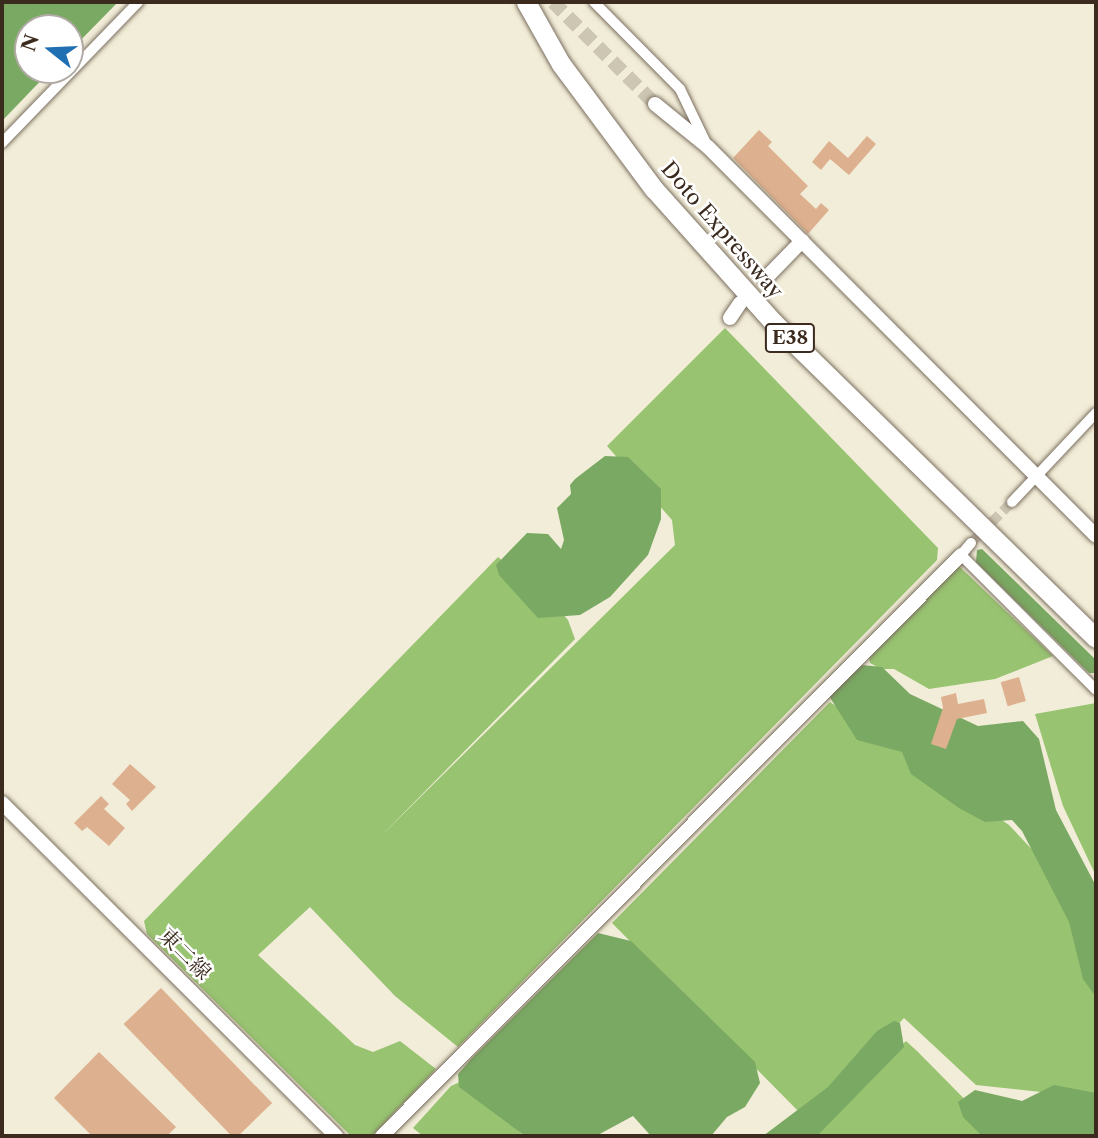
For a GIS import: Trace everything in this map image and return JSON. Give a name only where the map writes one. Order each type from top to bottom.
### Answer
[{"type":"highway","name":"Doto Expressway","points":[[526,2],[561,64],[654,189],[709,251],[774,323],[1096,638]]},
{"type":"street","points":[[2,143],[138,2]]},
{"type":"street","points":[[594,2],[680,89],[708,147]]},
{"type":"street","points":[[655,104],[708,147],[1038,474],[1096,536]]},
{"type":"street","points":[[766,278],[802,241]]},
{"type":"street","points":[[730,317],[740,303]]},
{"type":"street","points":[[1012,502],[1096,413]]},
{"type":"street","points":[[382,1136],[971,543]]},
{"type":"street","points":[[961,555],[1095,687]]},
{"type":"street","name":"東二線","points":[[2,803],[336,1136]]},
{"type":"green space","points":[[2,2],[118,2],[84,37],[84,14],[14,14],[14,84],[38,84],[2,121]]},
{"type":"green space","points":[[725,328],[938,548],[937,560],[458,1047],[395,996],[310,907],[258,955],[355,1045],[373,1052],[400,1041],[436,1069],[372,1136],[351,1136],[147,934],[144,921],[498,557],[556,606],[568,620],[575,639],[381,836],[675,545],[672,520],[607,446]]},
{"type":"green space","points":[[605,456],[628,457],[661,489],[661,519],[648,555],[610,597],[580,615],[538,618],[499,575],[496,565],[527,533],[548,534],[561,549],[564,540],[557,508],[571,494],[570,485],[575,479]]},
{"type":"green space","points":[[982,549],[1096,660],[1095,673],[1089,673],[976,562],[977,550]]},
{"type":"green space","points":[[960,567],[1053,656],[995,679],[929,689],[894,669],[881,669],[870,663],[868,652],[951,570]]},
{"type":"green space","points":[[862,665],[882,667],[910,694],[978,726],[1023,721],[1039,739],[1056,810],[1096,886],[1096,997],[1083,979],[1069,922],[1022,831],[1012,820],[985,822],[959,808],[911,774],[902,752],[857,740],[829,696]]},
{"type":"green space","points":[[830,702],[1009,825],[1072,892],[1096,978],[1096,1098],[976,1085],[904,1018],[807,1120],[612,923]]},
{"type":"green space","points":[[1096,703],[1096,876],[1063,806],[1035,714]]},
{"type":"green space","points":[[598,933],[631,941],[755,1062],[760,1083],[745,1107],[727,1117],[711,1136],[651,1136],[633,1116],[596,1136],[525,1136],[459,1087],[458,1074],[472,1058]]},
{"type":"green space","points":[[894,1021],[900,1023],[904,1047],[817,1136],[763,1136],[828,1087],[877,1031]]},
{"type":"green space","points":[[906,1041],[1001,1136],[811,1136]]},
{"type":"green space","points":[[462,1081],[524,1136],[423,1136],[413,1128],[451,1086]]},
{"type":"green space","points":[[1054,1085],[1096,1093],[1096,1136],[982,1136],[963,1117],[958,1102],[975,1090],[1022,1101]]},
{"type":"building","points":[[759,130],[772,142],[768,146],[808,186],[800,194],[816,209],[821,203],[829,210],[808,234],[733,158]]},
{"type":"building","points":[[867,136],[876,144],[849,175],[830,159],[821,170],[812,162],[829,141],[848,158]]},
{"type":"building","points":[[1019,677],[1026,701],[1008,706],[1001,682]]},
{"type":"building","points":[[956,693],[958,704],[984,699],[987,713],[957,719],[946,749],[931,744],[943,708],[941,697]]},
{"type":"building","points":[[130,764],[156,787],[132,811],[126,804],[130,800],[112,784]]},
{"type":"building","points":[[101,796],[109,804],[104,809],[125,828],[109,846],[87,827],[82,831],[74,823]]},
{"type":"building","points":[[161,988],[272,1103],[238,1136],[232,1136],[124,1024]]},
{"type":"building","points":[[99,1052],[176,1127],[167,1136],[92,1136],[54,1098]]},
{"type":"tunnel","points":[[553,2],[655,104]]},
{"type":"tunnel","points":[[971,543],[1012,502]]}]
